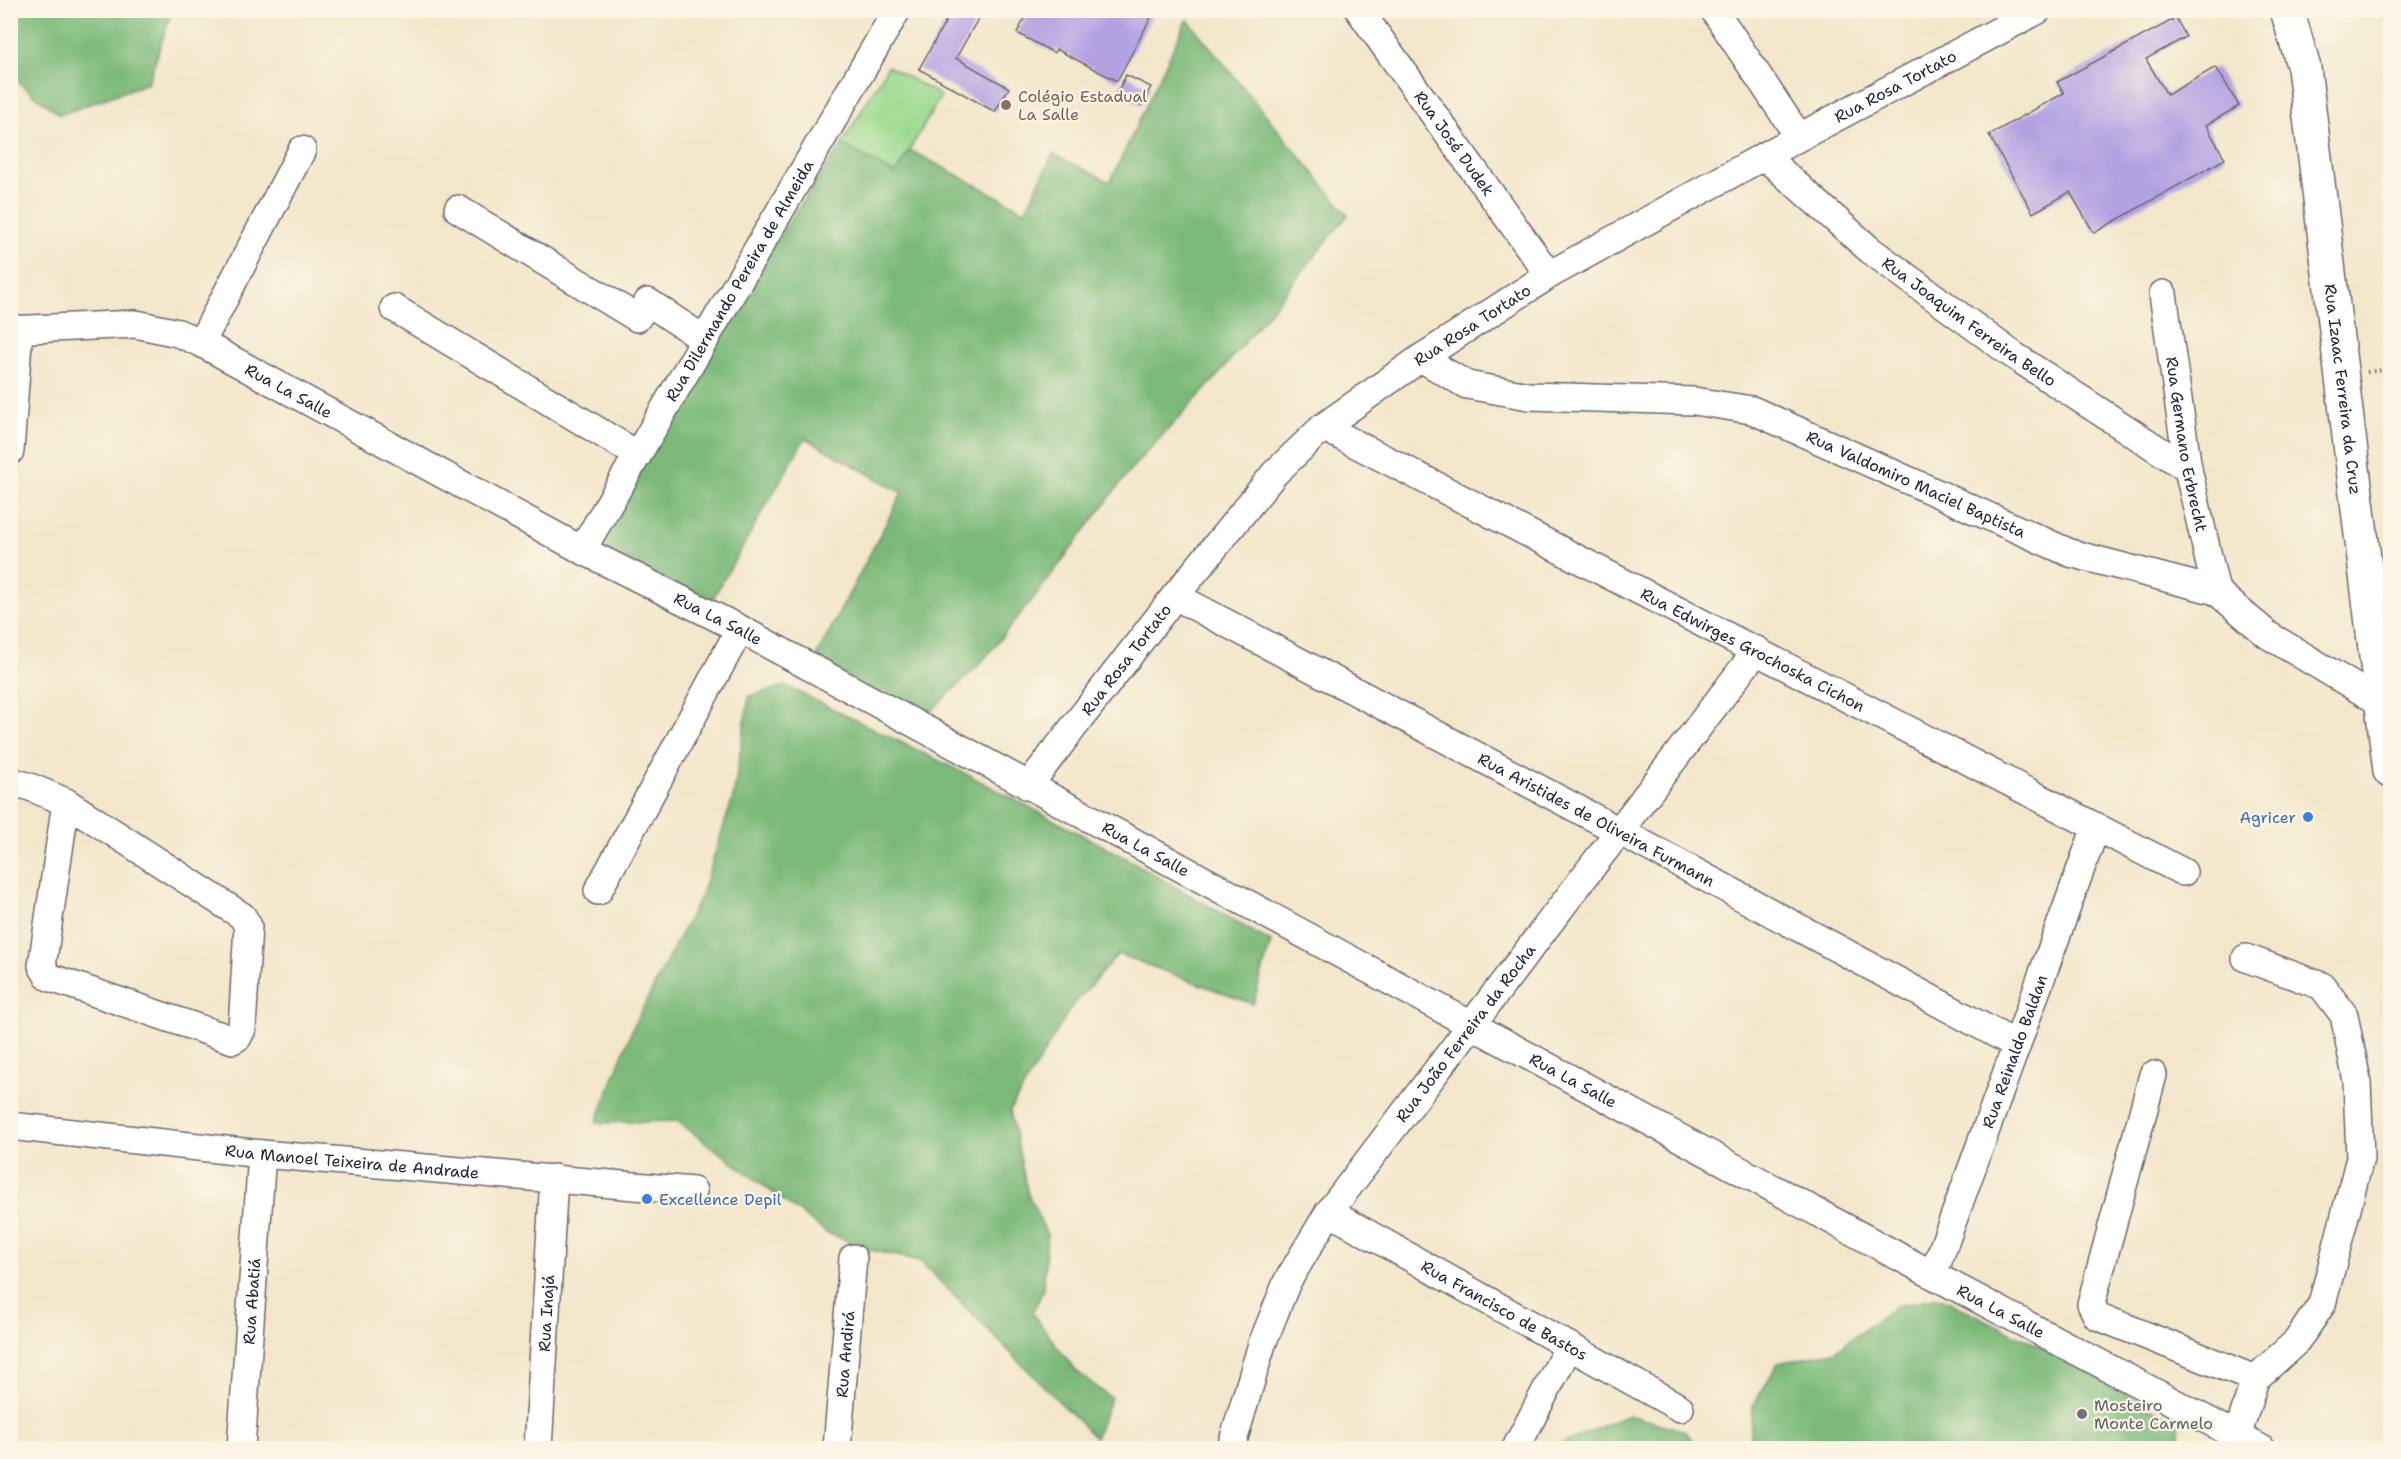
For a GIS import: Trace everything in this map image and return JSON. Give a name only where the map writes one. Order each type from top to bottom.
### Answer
[{"type":"main road","name":"Rua Izaac Ferreira da Cruz","points":[[2287,10],[2304,68],[2389,750]]},
{"type":"street","name":"Rua Dilermando Pereira de Almeida","points":[[582,550],[897,10]]},
{"type":"street","name":"Rua José Dudek","points":[[1359,10],[1549,275]]},
{"type":"street","points":[[1714,10],[1799,137]]},
{"type":"street","name":"Rua Rosa Tortato","points":[[1028,786],[1175,596],[1275,473],[1323,427],[1421,358],[1549,275],[1799,137],[2038,10]]},
{"type":"street","points":[[201,343],[302,150]]},
{"type":"street","name":"Rua Joaquim Ferreira Bello","points":[[1764,156],[1870,250],[2013,355],[2188,469]]},
{"type":"street","points":[[458,209],[638,318],[648,302],[705,340]]},
{"type":"street","name":"Rua Germano Erbrecht","points":[[2163,294],[2188,469],[2216,591]]},
{"type":"street","points":[[394,308],[638,455]]},
{"type":"street","name":"Rua La Salle","points":[[15,330],[136,324],[178,333],[201,343],[582,550],[740,629],[2248,1443]]},
{"type":"street","points":[[10,451],[15,330]]},
{"type":"street","name":"Rua Valdomiro Maciel Baptista","points":[[1421,358],[1467,385],[1529,396],[1694,401],[1752,410],[2070,553],[2216,591],[2268,635],[2383,704]]},
{"type":"street","name":"Rua Edwirges Grochoska Cichon","points":[[1323,427],[2183,872]]},
{"type":"street","name":"Rua Aristides de Oliveira Furmann","points":[[1175,596],[1619,831],[2017,1046]]},
{"type":"street","points":[[598,891],[740,629]]},
{"type":"street","name":"Rua João Ferreira da Rocha","points":[[1231,1449],[1262,1344],[1287,1282],[1329,1212],[1757,650]]},
{"type":"street","points":[[10,781],[30,786],[66,802],[242,916],[248,926],[242,1029],[238,1037],[233,1040],[49,977],[44,971],[66,802]]},
{"type":"street","name":"Rua Reinaldo Baldan","points":[[1933,1275],[2096,827]]},
{"type":"street","points":[[2246,958],[2322,986],[2344,1015],[2357,1081],[2360,1158],[2322,1304],[2297,1341],[2255,1379],[2248,1443]]},
{"type":"street","points":[[2152,1075],[2091,1304],[2092,1310],[2097,1316],[2255,1379]]},
{"type":"street","name":"Rua Manoel Teixeira de Andrade","points":[[10,1126],[262,1154],[693,1191]]},
{"type":"street","name":"Rua Abatiá","points":[[241,1449],[262,1154]]},
{"type":"street","name":"Rua Inajá","points":[[537,1449],[554,1178]]},
{"type":"street","name":"Rua Francisco de Bastos","points":[[1329,1212],[1680,1408]]},
{"type":"street","name":"Rua Andirá","points":[[837,1449],[853,1258]]},
{"type":"street","points":[[1516,1449],[1569,1346]]},
{"type":"green space","points":[[10,11],[172,11],[148,83],[60,115],[11,77]]},
{"type":"green space","points":[[1187,19],[1348,215],[1214,380],[1132,468],[1043,586],[980,664],[924,718],[815,659],[902,493],[805,438],[709,605],[598,543],[761,263],[842,144],[895,174],[910,150],[1025,211],[1053,154],[1110,182]]},
{"type":"green space","points":[[888,66],[941,96],[895,175],[842,144]]},
{"type":"green space","points":[[786,686],[972,777],[1124,857],[1271,942],[1253,1004],[1118,954],[1070,1009],[1010,1110],[1028,1194],[1047,1235],[1043,1291],[1032,1313],[1075,1370],[1111,1398],[1095,1438],[920,1261],[871,1250],[827,1233],[677,1121],[596,1123],[634,1025],[702,893],[733,798],[749,696]]},
{"type":"green space","points":[[1939,1297],[2047,1350],[2179,1424],[2182,1448],[1749,1448],[1752,1408],[1778,1363],[1834,1352],[1896,1306]]},
{"type":"green space","points":[[1628,1415],[1685,1431],[1699,1448],[1552,1448]]},
{"type":"building","points":[[952,10],[983,10],[956,58],[1009,88],[995,112],[919,69]]},
{"type":"building","points":[[1029,10],[1155,10],[1117,81],[1056,49],[1054,53],[1017,33]]},
{"type":"building","points":[[2176,18],[2186,37],[2146,59],[2167,95],[2216,67],[2239,106],[2206,125],[2225,159],[2094,233],[2070,192],[2033,213],[1989,135],[2064,93],[2057,82]]},
{"type":"building","points":[[1126,75],[1151,87],[1141,105],[1117,93]]},
{"type":"place","name":"Colégio Estadual La Salle","points":[[1006,105]]},
{"type":"place","name":"Agricer","points":[[2308,817]]},
{"type":"place","name":"Excellence Depil","points":[[647,1199]]},
{"type":"place","name":"Mosteiro Monte Carmelo","points":[[2082,1414]]}]
